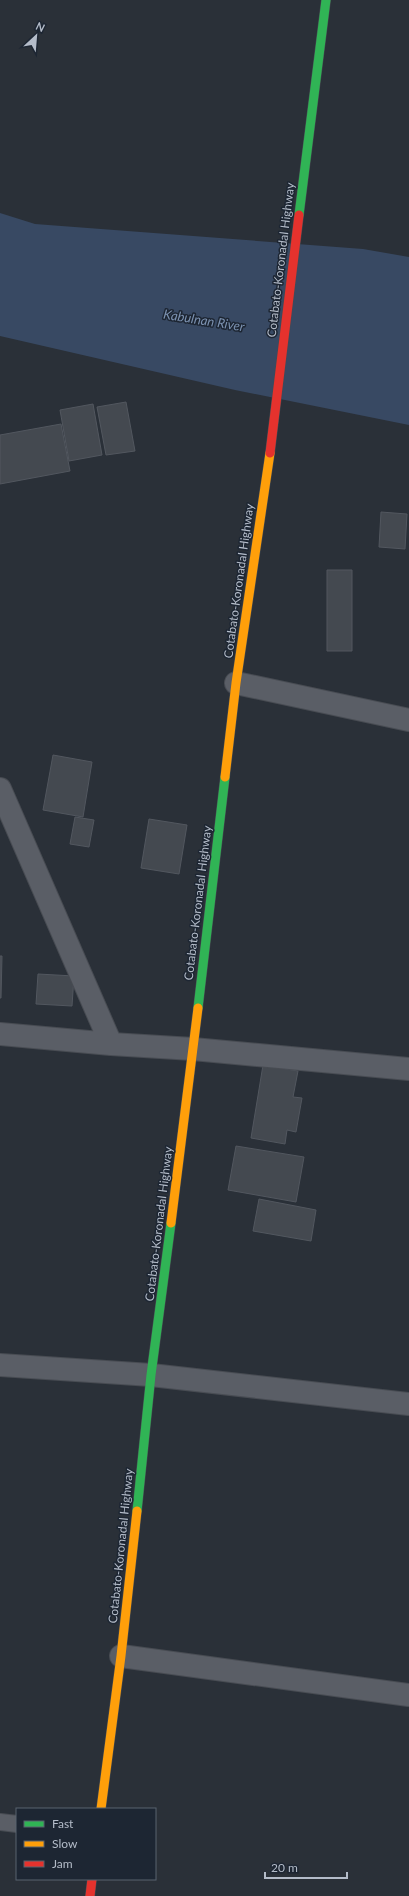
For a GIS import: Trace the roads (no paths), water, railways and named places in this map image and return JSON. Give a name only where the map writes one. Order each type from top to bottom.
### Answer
[{"type":"highway","name":"Cotabato-Koronadal Highway","points":[[101,1808],[121,1656],[151,1375],[236,683],[269,462],[326,0]]},
{"type":"highway","points":[[90,1896],[92,1880]]},
{"type":"street","points":[[236,683],[409,720]]},
{"type":"street","points":[[0,788],[110,1044]]},
{"type":"street","points":[[0,1034],[110,1044],[192,1049],[409,1069]]},
{"type":"street","points":[[0,1365],[151,1375],[409,1404]]},
{"type":"street","points":[[121,1656],[409,1695]]},
{"type":"lane","points":[[0,1822],[16,1824]]},
{"type":"water","name":"Kabulnan River","points":[[0,213],[35,224],[363,249],[409,257],[409,425],[235,390],[0,336]]}]
